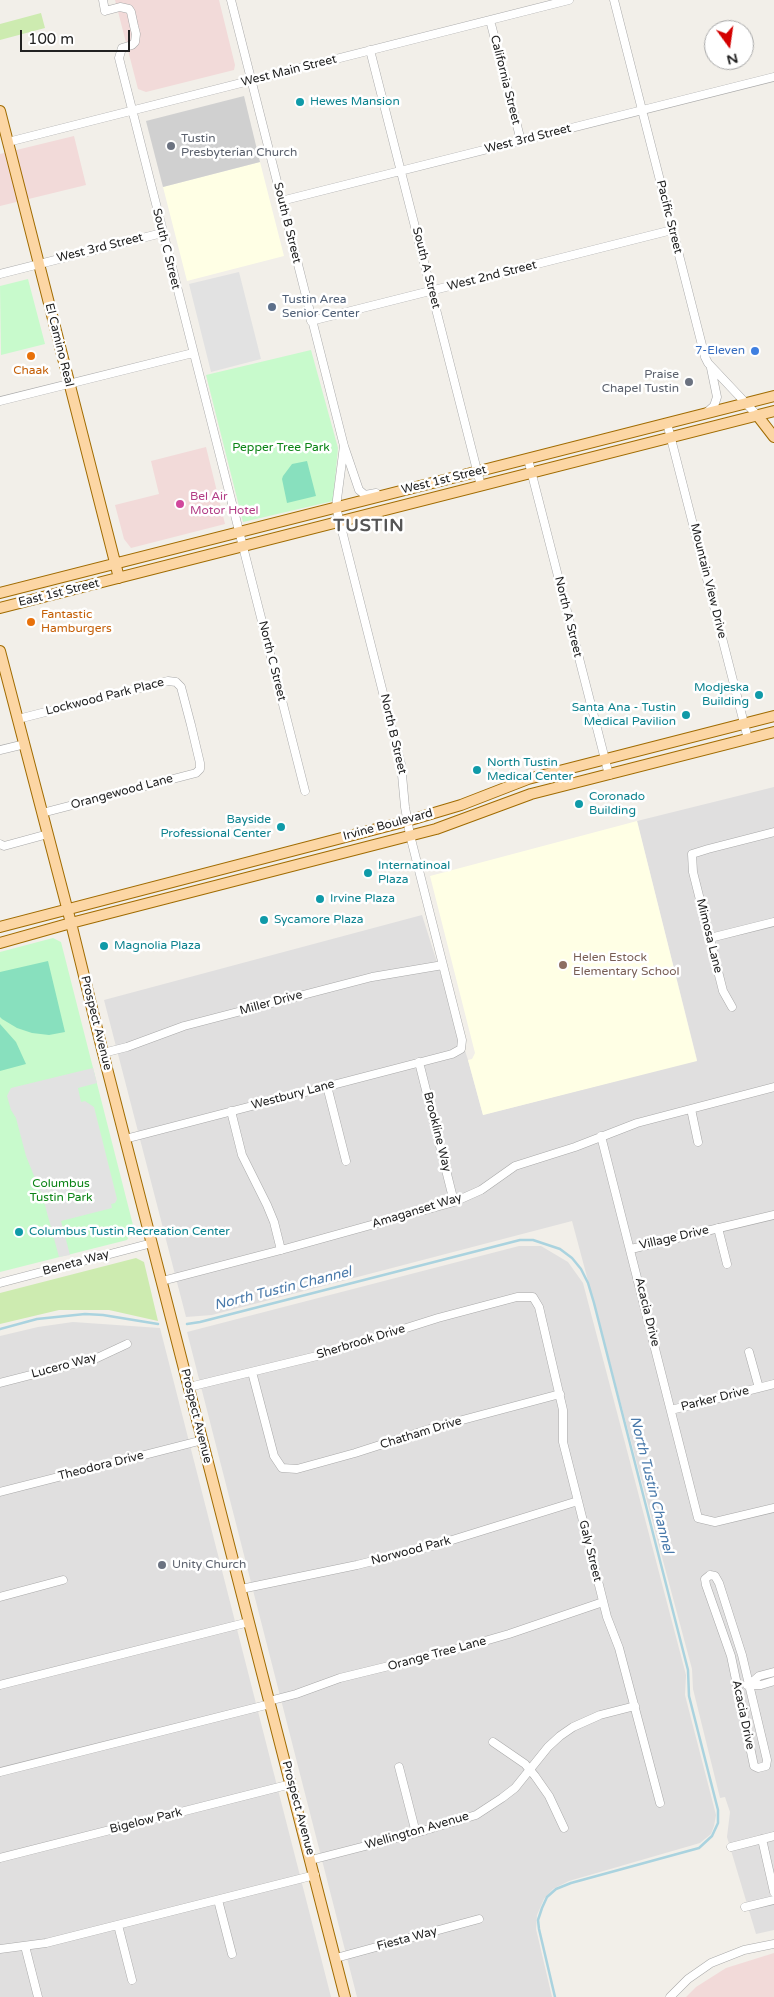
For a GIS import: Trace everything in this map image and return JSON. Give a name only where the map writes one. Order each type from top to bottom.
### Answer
[{"type":"main road","name":"El Camino Real","points":[[0,111],[4,142],[38,264],[119,578]]},
{"type":"main road","name":"West 1st Street","points":[[115,564],[774,396]]},
{"type":"main road","name":"West 1st Street","points":[[119,578],[774,411]]},
{"type":"main road","points":[[757,415],[774,438]]},
{"type":"main road","name":"East 1st Street","points":[[0,593],[115,564]]},
{"type":"main road","name":"East 1st Street","points":[[0,608],[119,578]]},
{"type":"main road","name":"Prospect Avenue","points":[[0,651],[345,1997]]},
{"type":"main road","name":"Irvine Boulevard","points":[[0,927],[67,908],[407,821],[458,806],[528,779],[774,716]]},
{"type":"main road","name":"Irvine Boulevard","points":[[0,943],[410,836],[454,823],[531,794],[774,732]]},
{"type":"main road","points":[[275,855],[279,869]]},
{"type":"street","name":"South C Street","points":[[103,0],[105,10],[120,7],[131,12],[136,38],[132,45],[122,48],[119,58],[239,532]]},
{"type":"street","name":"South B Street","points":[[231,0],[311,321],[344,446],[359,490],[365,495],[395,488],[404,490]]},
{"type":"street","name":"West Main Street","points":[[4,142],[569,0]]},
{"type":"street","name":"Pacific Street","points":[[614,0],[703,353],[710,366],[757,415]]},
{"type":"street","name":"California Street","points":[[490,20],[521,141]]},
{"type":"street","name":"South A Street","points":[[370,50],[481,486]]},
{"type":"street","name":"West 3rd Street","points":[[281,201],[774,78]]},
{"type":"street","name":"West 2nd Street","points":[[311,321],[672,230]]},
{"type":"street","name":"West 3rd Street","points":[[0,274],[162,233]]},
{"type":"street","points":[[0,401],[193,353]]},
{"type":"street","points":[[702,415],[714,406],[716,401],[716,388],[710,366]]},
{"type":"street","name":"Mountain View Drive","points":[[668,423],[748,739]]},
{"type":"street","name":"South B Street","points":[[336,507],[344,446]]},
{"type":"street","name":"North A Street","points":[[528,459],[608,775]]},
{"type":"street","name":"North B Street","points":[[336,507],[401,764],[410,836],[462,1040],[461,1049]]},
{"type":"street","name":"North C Street","points":[[239,532],[305,791]]},
{"type":"street","name":"Lockwood Park Place","points":[[18,719],[168,681],[176,682],[181,687],[200,769]]},
{"type":"street","points":[[0,750],[24,744]]},
{"type":"street","name":"Orangewood Lane","points":[[42,813],[196,773],[200,769]]},
{"type":"street","name":"Mimosa Lane","points":[[732,1007],[723,991],[691,862],[692,854],[774,832]]},
{"type":"street","points":[[0,844],[4,846],[48,834]]},
{"type":"street","points":[[710,938],[774,922]]},
{"type":"street","name":"Miller Drive","points":[[103,1053],[127,1047],[184,1026],[372,977],[443,965]]},
{"type":"street","name":"Westbury Lane","points":[[125,1138],[452,1054],[461,1049]]},
{"type":"street","name":"Brookline Way","points":[[419,1062],[454,1202]]},
{"type":"street","points":[[327,1086],[346,1161]]},
{"type":"street","name":"Amaganset Way","points":[[162,1281],[454,1202],[481,1190],[514,1166],[575,1147],[637,1123],[774,1088]]},
{"type":"street","points":[[690,1109],[698,1142]]},
{"type":"street","points":[[231,1111],[242,1155],[270,1213],[281,1250]]},
{"type":"street","name":"Acacia Drive","points":[[601,1136],[631,1248],[698,1518],[715,1522],[774,1508]]},
{"type":"street","name":"Village Drive","points":[[631,1248],[774,1215]]},
{"type":"street","name":"Village Drive","points":[[718,1228],[727,1264]]},
{"type":"street","name":"Beneta Way","points":[[0,1283],[152,1243]]},
{"type":"street","name":"Sherbrook Drive","points":[[189,1388],[321,1355],[438,1318],[517,1297],[533,1297]]},
{"type":"street","name":"Galy Street","points":[[533,1297],[539,1307],[564,1410],[563,1442],[603,1602],[619,1648],[660,1803]]},
{"type":"street","name":"Lucero Way","points":[[0,1382],[97,1358],[113,1352],[126,1344]]},
{"type":"street","name":"Parker Drive","points":[[749,1352],[758,1388]]},
{"type":"street","name":"Chatham Drive","points":[[252,1372],[274,1456],[282,1468],[297,1469],[436,1427],[560,1394]]},
{"type":"street","name":"Parker Drive","points":[[671,1410],[774,1384]]},
{"type":"street","name":"Theodora Drive","points":[[0,1492],[203,1440]]},
{"type":"street","name":"Norwood Park","points":[[241,1588],[357,1565],[436,1545],[578,1501]]},
{"type":"street","name":"Acacia Drive","points":[[710,1575],[715,1576],[718,1582],[750,1684],[767,1760],[766,1766],[758,1768],[754,1766],[731,1656],[706,1585],[705,1579],[710,1575]]},
{"type":"street","points":[[0,1597],[63,1580]]},
{"type":"street","name":"Orange Tree Lane","points":[[0,1772],[270,1703],[334,1680],[476,1644],[603,1602]]},
{"type":"street","points":[[0,1685],[249,1622]]},
{"type":"street","points":[[750,1684],[758,1676],[774,1672]]},
{"type":"street","points":[[738,1687],[750,1684],[761,1685],[774,1681]]},
{"type":"street","name":"Wellington Avenue","points":[[311,1860],[416,1833],[458,1821],[483,1811],[515,1788],[548,1747],[573,1727],[600,1715],[635,1706]]},
{"type":"street","points":[[744,1720],[757,1717]]},
{"type":"street","points":[[493,1742],[530,1769],[549,1796],[564,1828]]},
{"type":"street","points":[[399,1767],[416,1833]]},
{"type":"street","name":"Bigelow Park","points":[[0,1858],[291,1784]]},
{"type":"street","points":[[731,1846],[774,1836]]},
{"type":"street","points":[[762,1839],[774,1892]]},
{"type":"street","points":[[0,1949],[46,1944],[315,1875]]},
{"type":"street","points":[[218,1900],[232,1954]]},
{"type":"street","points":[[745,1907],[774,1900]]},
{"type":"street","name":"Fiesta Way","points":[[336,1958],[479,1919]]},
{"type":"street","points":[[118,1925],[132,1980]]},
{"type":"street","points":[[670,1997],[688,1979],[711,1963],[744,1950],[774,1944]]},
{"type":"street","points":[[26,1946],[38,1997]]},
{"type":"shaded area","points":[[115,0],[219,0],[235,65],[234,70],[146,92],[138,89]]},
{"type":"shaded area","points":[[244,96],[260,162],[163,187],[146,121]]},
{"type":"shaded area","points":[[74,136],[86,185],[0,206],[0,154]]},
{"type":"shaded area","points":[[260,162],[284,256],[187,281],[163,187]]},
{"type":"shaded area","points":[[239,272],[261,359],[211,372],[189,284]]},
{"type":"shaded area","points":[[206,447],[225,524],[131,548],[124,539],[115,505],[159,494],[151,461]]},
{"type":"shaded area","points":[[774,787],[774,1930],[756,1934],[727,1837],[730,1812],[725,1797],[720,1798],[693,1689],[692,1669],[572,1221],[212,1315],[186,1317],[104,1000],[422,915],[468,1060],[483,1115],[697,1060],[637,821]]},
{"type":"shaded area","name":"Helen Estock Elementary School","points":[[637,821],[697,1061],[483,1115],[468,1060],[472,1059],[475,1053],[430,876]]},
{"type":"shaded area","points":[[93,1068],[97,1083],[78,1088],[81,1102],[85,1101],[94,1107],[117,1199],[115,1203],[111,1204],[112,1208],[61,1221],[70,1255],[59,1257],[43,1198],[26,1156],[16,1118],[11,1110],[7,1096],[11,1088]]},
{"type":"shaded area","points":[[519,1246],[541,1246],[568,1262],[583,1283],[686,1675],[685,1695],[716,1815],[714,1826],[711,1834],[700,1843],[569,1881],[553,1889],[544,1899],[537,1915],[536,1929],[552,1997],[357,1997],[187,1332]]},
{"type":"shaded area","points":[[73,1322],[160,1328],[331,1997],[0,1997],[0,1336],[38,1327]]},
{"type":"shaded area","points":[[774,1953],[774,1997],[686,1997],[696,1987],[726,1968]]},
{"type":"green space","points":[[41,13],[45,28],[0,40],[0,24]]},
{"type":"green space","points":[[28,279],[45,344],[1,355],[0,286]]},
{"type":"green space","name":"Pepper Tree Park","points":[[311,350],[338,448],[333,501],[243,522],[206,375]]},
{"type":"green space","points":[[307,461],[316,496],[287,503],[283,476],[292,464]]},
{"type":"green space","name":"Columbus Tustin Park","points":[[53,938],[61,942],[134,1229],[127,1240],[0,1272],[0,952]]},
{"type":"green space","points":[[48,961],[65,1032],[49,1035],[32,1033],[17,1028],[2,1019],[0,1017],[0,972]]},
{"type":"green space","points":[[0,1024],[16,1042],[26,1064],[0,1071]]},
{"type":"green space","points":[[136,1258],[144,1262],[158,1321],[109,1310],[59,1310],[0,1324],[0,1293]]},
{"type":"waterway","name":"North Tustin Channel","points":[[187,1324],[520,1240],[533,1240],[560,1249],[572,1258],[581,1269],[588,1283],[594,1303],[688,1670],[689,1696],[718,1810],[718,1823],[712,1836],[699,1848],[571,1883],[556,1889],[547,1897],[538,1920],[555,1997]]},
{"type":"waterway","name":"North Tustin Channel","points":[[0,1329],[37,1319],[85,1314],[158,1324]]},
{"type":"place","name":"Hewes Mansion","points":[[300,102]]},
{"type":"place","name":"Tustin Presbyterian Church","points":[[171,146]]},
{"type":"place","name":"Tustin Area Senior Center","points":[[272,307]]},
{"type":"place","name":"7-Eleven","points":[[755,351]]},
{"type":"place","name":"Chaak","points":[[31,356]]},
{"type":"place","name":"Praise Chapel Tustin","points":[[689,382]]},
{"type":"place","name":"Bel Air Motor Hotel","points":[[180,504]]},
{"type":"place","name":"Fantastic Hamburgers","points":[[31,622]]},
{"type":"place","name":"Modjeska Building","points":[[759,695]]},
{"type":"place","name":"Santa Ana - Tustin Medical Pavilion","points":[[686,715]]},
{"type":"place","name":"North Tustin Medical Center","points":[[477,770]]},
{"type":"place","name":"Coronado Building","points":[[579,804]]},
{"type":"place","name":"Bayside Professional Center","points":[[281,827]]},
{"type":"place","name":"Internatinoal Plaza","points":[[368,873]]},
{"type":"place","name":"Irvine Plaza","points":[[320,899]]},
{"type":"place","name":"Sycamore Plaza","points":[[264,920]]},
{"type":"place","name":"Magnolia Plaza","points":[[104,946]]},
{"type":"place","name":"Helen Estock Elementary School","points":[[563,965]]},
{"type":"place","name":"Columbus Tustin Recreation Center","points":[[19,1232]]},
{"type":"place","name":"Unity Church","points":[[162,1565]]},
{"type":"district","name":"TUSTIN","points":[[369,526]]}]
